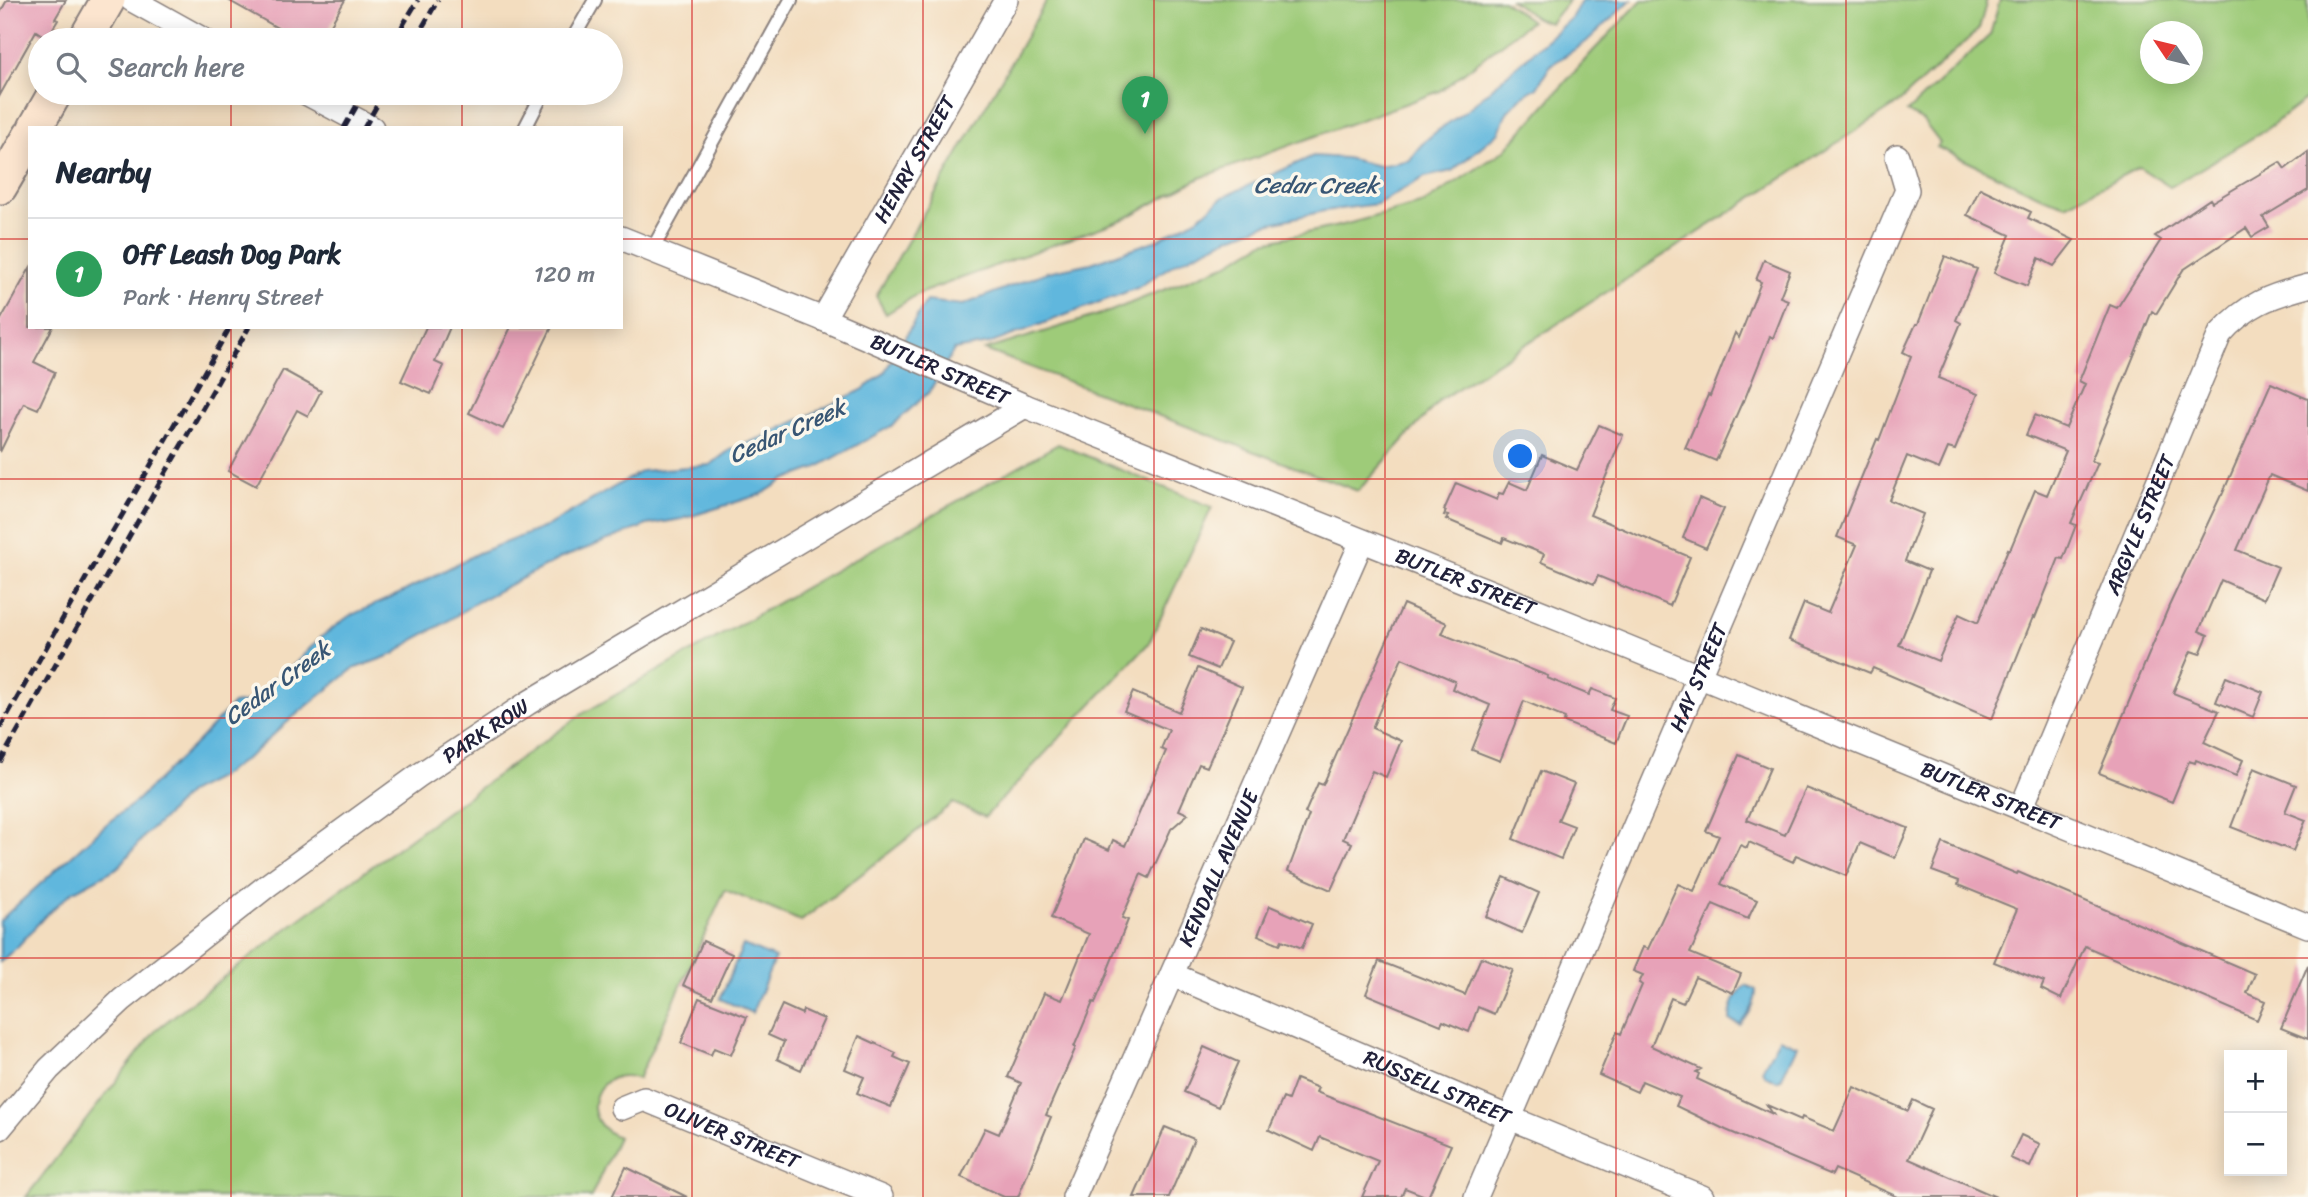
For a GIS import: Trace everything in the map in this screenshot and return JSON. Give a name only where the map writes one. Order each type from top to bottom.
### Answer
[{"type":"main road","points":[[92,28],[108,0]]},
{"type":"main road","points":[[36,126],[48,105]]},
{"type":"main road","points":[[0,187],[28,139]]},
{"type":"street","points":[[132,0],[182,28]]},
{"type":"street","name":"HENRY STREET","points":[[823,319],[1006,0]]},
{"type":"street","points":[[329,105],[368,126]]},
{"type":"street","name":"HAY STREET","points":[[1476,1197],[1907,190],[1897,156]]},
{"type":"street","name":"BUTLER STREET","points":[[623,239],[823,319],[1025,406],[1591,632],[2308,926]]},
{"type":"street","name":"ARGYLE STREET","points":[[2021,809],[2220,334],[2246,309],[2276,295],[2308,286]]},
{"type":"street","name":"PARK ROW","points":[[0,1128],[49,1069],[122,1000],[268,885],[418,776],[528,703],[1025,406]]},
{"type":"street","name":"KENDALL AVENUE","points":[[1074,1197],[1362,541]]},
{"type":"street","name":"RUSSELL STREET","points":[[1173,975],[1702,1197]]},
{"type":"street","name":"OLIVER STREET","points":[[622,1108],[644,1099],[881,1197]]},
{"type":"lane","points":[[579,28],[595,0]]},
{"type":"lane","points":[[652,250],[791,0]]},
{"type":"lane","points":[[525,126],[536,105]]},
{"type":"green space","points":[[1047,0],[1503,0],[1531,21],[1440,91],[1200,178],[1124,219],[918,294],[886,314],[876,296]]},
{"type":"green space","points":[[1511,0],[1569,0],[1550,23],[1537,19]]},
{"type":"green space","points":[[1642,0],[1987,0],[1979,29],[1897,104],[1440,400],[1358,491],[985,350],[1111,311],[1225,265],[1264,242],[1343,225],[1424,203],[1505,150]]},
{"type":"green space","points":[[2000,0],[2308,0],[2308,98],[2264,131],[2170,187],[2139,167],[2066,205],[2040,196],[1937,147],[1940,143],[1923,121],[1907,112],[1990,35]]},
{"type":"green space","points":[[1058,444],[1212,507],[1149,643],[985,817],[953,803],[801,921],[725,890],[638,1079],[624,1076],[612,1079],[602,1086],[596,1095],[594,1107],[597,1118],[604,1129],[618,1137],[591,1197],[26,1197],[157,1029],[285,930],[423,829],[582,714]]},
{"type":"water","name":"Cedar Creek","points":[[1582,0],[1631,0],[1586,42],[1551,65],[1537,87],[1520,98],[1507,112],[1499,132],[1452,171],[1425,177],[1377,204],[1324,211],[1263,225],[1174,264],[1137,288],[989,344],[954,350],[929,392],[893,425],[814,469],[784,480],[762,494],[682,519],[647,525],[559,559],[475,603],[394,654],[353,669],[252,754],[220,777],[188,793],[146,834],[119,867],[72,892],[0,962],[0,921],[8,913],[110,821],[133,804],[233,704],[262,700],[268,683],[294,665],[321,637],[349,616],[401,593],[478,553],[545,527],[642,471],[710,465],[730,450],[862,390],[884,373],[926,301],[963,305],[1047,272],[1091,263],[1157,240],[1198,218],[1223,197],[1313,156],[1346,158],[1379,166],[1410,160],[1423,143],[1474,104],[1571,18]]},
{"type":"water","points":[[743,945],[775,958],[752,1013],[720,999]]},
{"type":"water","points":[[1746,985],[1756,990],[1756,995],[1751,1009],[1740,1025],[1730,1020],[1730,1015],[1732,1005]]},
{"type":"water","points":[[1779,1038],[1797,1046],[1781,1079],[1777,1081],[1765,1075],[1762,1070]]},
{"type":"building","points":[[7,0],[66,0],[53,28],[28,28],[28,45],[0,95],[0,13]]},
{"type":"building","points":[[228,0],[345,0],[329,28],[278,28]]},
{"type":"building","points":[[2308,152],[2308,190],[2263,217],[2269,227],[2252,237],[2246,228],[2183,270],[2156,314],[2152,311],[2091,461],[2098,463],[2071,523],[2076,525],[2063,559],[2059,558],[1992,719],[1873,668],[1870,673],[1789,640],[1804,603],[1828,613],[1857,545],[1837,537],[1877,439],[1879,440],[1911,356],[1903,352],[1918,324],[1945,256],[1977,269],[1956,320],[1961,323],[1938,378],[1978,394],[1955,450],[1948,448],[1939,469],[1907,456],[1889,500],[1923,514],[1905,561],[1929,571],[1899,645],[1938,661],[1959,614],[1978,623],[2035,490],[2047,495],[2066,451],[2026,435],[2035,415],[2066,428],[2085,384],[2079,381],[2110,305],[2117,308],[2161,240],[2155,236],[2210,199],[2212,202],[2280,162],[2285,169]]},
{"type":"building","points":[[1980,188],[2031,212],[2028,218],[2074,240],[2054,266],[2039,258],[2027,286],[1994,273],[2010,235],[1967,215]]},
{"type":"building","points":[[1764,260],[1790,271],[1780,297],[1788,300],[1716,461],[1685,448],[1708,395],[1710,396],[1735,333],[1739,338],[1761,282],[1756,280]]},
{"type":"building","points":[[28,272],[28,329],[52,329],[34,362],[55,372],[38,409],[24,403],[0,452],[0,321]]},
{"type":"building","points":[[425,329],[449,329],[435,362],[444,366],[431,394],[401,381]]},
{"type":"building","points":[[510,329],[551,329],[503,429],[469,413]]},
{"type":"building","points":[[283,370],[321,391],[308,416],[297,410],[256,486],[228,471]]},
{"type":"building","points":[[2271,383],[2308,399],[2308,491],[2270,475],[2237,550],[2278,567],[2264,599],[2221,580],[2199,631],[2208,635],[2200,654],[2191,651],[2173,693],[2219,711],[2204,742],[2243,760],[2236,776],[2196,760],[2195,763],[2189,761],[2172,802],[2099,773],[2169,606]]},
{"type":"building","points":[[1599,425],[1623,435],[1590,515],[1690,557],[1670,606],[1598,576],[1594,584],[1541,562],[1544,554],[1504,538],[1502,543],[1446,519],[1448,516],[1444,515],[1456,483],[1497,500],[1499,493],[1503,494],[1509,482],[1527,490],[1542,455],[1577,470]]},
{"type":"building","points":[[1699,498],[1724,509],[1706,548],[1683,538]]},
{"type":"building","points":[[1403,604],[1447,623],[1442,634],[1589,695],[1592,689],[1615,698],[1610,710],[1627,716],[1616,743],[1564,722],[1565,718],[1524,701],[1500,761],[1472,750],[1490,705],[1452,689],[1455,681],[1402,658],[1372,728],[1401,741],[1386,777],[1372,771],[1343,839],[1352,843],[1331,890],[1288,871],[1309,815],[1305,813],[1318,783],[1323,785]]},
{"type":"building","points":[[1201,629],[1230,642],[1218,669],[1189,657]]},
{"type":"building","points":[[1198,668],[1242,687],[1207,767],[1199,764],[1179,810],[1188,814],[1171,829],[1149,878],[1141,874],[1122,918],[1128,920],[1109,970],[1046,1115],[1051,1117],[1018,1197],[1004,1197],[961,1177],[985,1128],[999,1134],[1021,1083],[1008,1077],[1044,993],[1062,1000],[1089,934],[1051,918],[1084,839],[1109,850],[1113,840],[1125,846],[1166,751],[1161,749],[1169,730],[1124,711],[1133,692],[1179,712]]},
{"type":"building","points":[[2226,677],[2263,692],[2253,717],[2216,702]]},
{"type":"building","points":[[1739,755],[1770,768],[1747,820],[1785,835],[1806,788],[1908,828],[1895,858],[1860,843],[1846,876],[1796,855],[1793,862],[1749,842],[1747,848],[1740,845],[1721,884],[1757,900],[1748,919],[1713,904],[1690,953],[1741,974],[1733,993],[1695,977],[1683,1003],[1671,998],[1651,1046],[1701,1069],[1696,1072],[1699,1074],[1697,1079],[1773,1114],[1767,1105],[1834,1131],[1854,1087],[1908,1111],[1913,1100],[1932,1109],[1909,1159],[1996,1197],[1898,1197],[1835,1169],[1832,1175],[1726,1130],[1676,1106],[1680,1097],[1642,1081],[1637,1092],[1599,1075],[1617,1032],[1621,1034],[1642,985],[1639,983],[1643,975],[1633,971],[1643,947],[1648,949],[1678,884],[1694,891],[1719,836],[1706,831]]},
{"type":"building","points":[[2254,768],[2296,785],[2285,812],[2306,820],[2293,851],[2231,827]]},
{"type":"building","points":[[1541,771],[1574,784],[1558,820],[1574,826],[1561,859],[1513,839]]},
{"type":"building","points":[[1943,843],[2017,874],[2018,872],[2255,974],[2247,993],[2265,1001],[2257,1020],[2085,946],[2061,999],[2041,989],[2044,982],[1994,962],[2017,909],[1958,885],[1959,881],[1932,871]]},
{"type":"building","points":[[1504,877],[1539,893],[1522,933],[1486,917]]},
{"type":"building","points":[[1270,906],[1312,924],[1302,948],[1282,940],[1280,944],[1258,935]]},
{"type":"building","points":[[703,941],[732,954],[712,998],[683,985]]},
{"type":"building","points":[[1481,957],[1513,970],[1494,1014],[1478,1007],[1469,1032],[1443,1021],[1441,1025],[1366,994],[1379,961],[1465,995]]},
{"type":"building","points":[[2308,965],[2308,1039],[2281,1028]]},
{"type":"building","points":[[699,998],[747,1017],[731,1055],[714,1048],[711,1055],[681,1043]]},
{"type":"building","points":[[782,1005],[802,1014],[803,1010],[824,1019],[801,1070],[777,1059],[784,1042],[768,1035]]},
{"type":"building","points":[[859,1036],[896,1053],[894,1057],[910,1064],[891,1107],[857,1093],[864,1077],[845,1069]]},
{"type":"building","points":[[1204,1047],[1238,1062],[1218,1107],[1184,1092]]},
{"type":"building","points":[[1296,1079],[1318,1088],[1316,1092],[1451,1145],[1428,1197],[1405,1188],[1401,1197],[1362,1197],[1378,1161],[1320,1137],[1314,1151],[1269,1130],[1283,1098],[1288,1100]]},
{"type":"building","points":[[1165,1127],[1194,1139],[1169,1197],[1134,1197]]},
{"type":"building","points":[[2021,1135],[2040,1144],[2030,1167],[2010,1158]]},
{"type":"building","points":[[626,1167],[687,1197],[612,1197]]},
{"type":"railway","points":[[401,28],[418,0]]},
{"type":"railway","points":[[422,28],[438,0]]},
{"type":"railway","points":[[345,126],[357,105]]},
{"type":"railway","points":[[365,126],[377,105]]},
{"type":"railway","points":[[0,728],[229,329]]},
{"type":"railway","points":[[0,762],[248,329]]},
{"type":"place","name":"Off Leash Dog Park","points":[[1145,134]]}]
